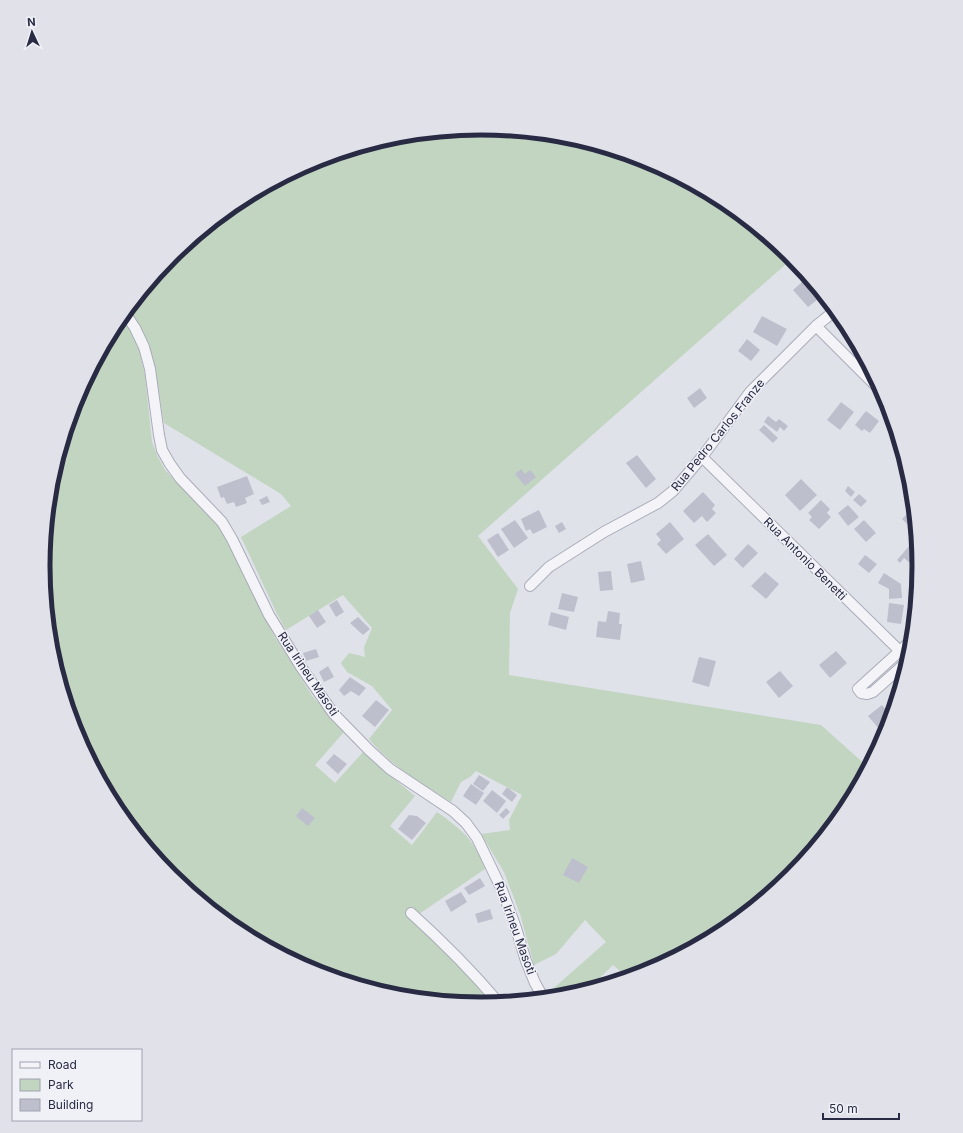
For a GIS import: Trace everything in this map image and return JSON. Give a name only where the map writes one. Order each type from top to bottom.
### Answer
[{"type":"street","name":"Rua Pedro Carlos Franze","points":[[530,586],[549,567],[604,532],[658,503],[673,491],[702,457],[750,392],[816,326],[831,314]]},
{"type":"street","name":"Rua Irineu Masoti","points":[[129,319],[144,347],[150,369],[162,450],[170,464],[180,478],[222,522],[232,539],[269,615],[301,667],[334,713],[369,750],[390,769],[453,811],[477,838],[502,890],[526,961],[541,994]]},
{"type":"street","points":[[816,326],[871,381]]},
{"type":"street","name":"Rua Antonio Benetti","points":[[702,457],[904,656]]},
{"type":"street","points":[[901,667],[873,692],[867,694],[861,693],[858,689],[906,646]]},
{"type":"street","points":[[411,913],[443,942],[494,998]]},
{"type":"green space","points":[[482,135],[510,136],[566,143],[620,158],[672,179],[721,208],[744,224],[788,262],[478,536],[518,589],[510,613],[509,675],[821,725],[865,764],[840,806],[824,829],[787,872],[766,891],[744,909],[697,940],[672,954],[623,974],[613,965],[595,982],[566,990],[549,992],[606,942],[585,920],[556,954],[534,965],[520,914],[504,872],[481,834],[510,830],[509,820],[522,795],[476,771],[470,777],[461,782],[451,802],[397,766],[369,739],[392,710],[372,686],[347,672],[341,663],[349,653],[365,657],[364,647],[372,628],[343,595],[286,630],[241,537],[291,506],[281,494],[164,423],[153,364],[144,337],[132,315],[157,282],[176,261],[219,224],[242,208],[291,179],[316,168],[343,158],[397,143],[453,136]]},
{"type":"green space","points":[[126,323],[133,332],[145,375],[152,442],[157,455],[165,470],[217,524],[232,549],[273,634],[313,697],[344,732],[315,765],[335,783],[364,751],[388,774],[415,796],[390,826],[412,845],[437,812],[463,833],[472,843],[480,856],[485,869],[419,914],[413,908],[407,915],[448,952],[488,998],[453,997],[397,990],[343,975],[291,954],[242,925],[219,909],[176,872],[139,829],[108,782],[94,757],[73,705],[58,651],[51,595],[51,538],[58,482],[73,428],[94,376]]},
{"type":"building","points":[[802,282],[817,300],[808,307],[793,290]]},
{"type":"building","points":[[762,316],[787,329],[777,346],[753,332]]},
{"type":"building","points":[[747,339],[760,350],[751,361],[738,351]]},
{"type":"building","points":[[700,388],[707,398],[694,408],[687,398]]},
{"type":"building","points":[[841,402],[854,412],[840,430],[827,420]]},
{"type":"building","points":[[866,411],[879,421],[870,433],[864,429],[862,431],[855,425]]},
{"type":"building","points":[[768,416],[776,422],[779,419],[788,426],[784,431],[780,427],[777,432],[764,422]]},
{"type":"building","points":[[764,425],[778,438],[773,443],[759,430]]},
{"type":"building","points":[[637,455],[656,479],[646,488],[626,463]]},
{"type":"building","points":[[521,469],[525,474],[530,470],[536,477],[525,486],[515,474]]},
{"type":"building","points":[[247,476],[254,494],[245,498],[247,503],[236,507],[234,502],[227,504],[224,497],[221,498],[217,487]]},
{"type":"building","points":[[801,479],[817,495],[800,511],[785,495]]},
{"type":"building","points":[[848,486],[855,492],[851,497],[845,491]]},
{"type":"building","points":[[703,492],[715,505],[712,509],[716,513],[707,522],[702,516],[694,523],[683,511]]},
{"type":"building","points":[[859,494],[867,501],[861,507],[853,500]]},
{"type":"building","points":[[267,496],[270,502],[262,505],[259,500]]},
{"type":"building","points":[[821,500],[830,509],[827,513],[831,517],[819,529],[809,520],[812,517],[808,513]]},
{"type":"building","points":[[848,505],[859,517],[848,526],[838,513]]},
{"type":"building","points":[[539,510],[547,527],[533,534],[530,529],[526,531],[521,519]]},
{"type":"building","points":[[909,512],[911,528],[902,519]]},
{"type":"building","points":[[515,520],[528,538],[514,548],[501,529]]},
{"type":"building","points":[[864,520],[876,533],[866,542],[854,529]]},
{"type":"building","points":[[562,522],[566,529],[559,533],[555,526]]},
{"type":"building","points":[[670,522],[684,539],[666,554],[657,544],[661,540],[656,534]]},
{"type":"building","points":[[498,533],[509,550],[498,557],[487,540]]},
{"type":"building","points":[[708,534],[727,555],[714,566],[695,545]]},
{"type":"building","points":[[748,544],[758,553],[743,568],[734,559]]},
{"type":"building","points":[[910,545],[912,547],[913,566],[904,558],[900,563],[897,560]]},
{"type":"building","points":[[865,555],[877,564],[869,573],[858,564]]},
{"type":"building","points":[[641,561],[645,580],[631,583],[627,564]]},
{"type":"building","points":[[611,571],[613,590],[600,591],[598,572]]},
{"type":"building","points":[[765,572],[779,584],[766,599],[751,586]]},
{"type":"building","points":[[884,573],[901,584],[902,598],[889,599],[889,589],[878,583]]},
{"type":"building","points":[[562,593],[578,597],[574,612],[558,609]]},
{"type":"building","points":[[337,600],[344,612],[336,617],[329,605]]},
{"type":"building","points":[[889,603],[904,605],[901,624],[887,622]]},
{"type":"building","points":[[318,610],[326,622],[317,628],[309,616]]},
{"type":"building","points":[[608,611],[620,613],[619,624],[622,624],[620,640],[596,637],[598,621],[606,622]]},
{"type":"building","points":[[551,612],[569,617],[566,630],[548,625]]},
{"type":"building","points":[[358,617],[370,629],[363,635],[350,623]]},
{"type":"building","points":[[316,649],[319,657],[306,661],[303,653]]},
{"type":"building","points":[[836,651],[847,663],[830,678],[819,665]]},
{"type":"building","points":[[699,657],[716,661],[709,687],[692,682]]},
{"type":"building","points":[[328,666],[334,677],[324,682],[319,672]]},
{"type":"building","points":[[780,671],[793,686],[779,698],[766,682]]},
{"type":"building","points":[[350,677],[366,688],[359,696],[351,691],[344,696],[339,690]]},
{"type":"building","points":[[376,700],[389,710],[375,727],[362,716]]},
{"type":"building","points":[[882,705],[888,712],[880,730],[868,716]]},
{"type":"building","points":[[334,754],[347,764],[338,774],[326,763]]},
{"type":"building","points":[[479,775],[490,782],[483,791],[473,784]]},
{"type":"building","points":[[471,784],[484,793],[476,805],[463,796]]},
{"type":"building","points":[[507,787],[517,795],[512,802],[502,794]]},
{"type":"building","points":[[492,790],[506,801],[497,813],[483,801]]},
{"type":"building","points":[[302,808],[315,818],[308,826],[296,816]]},
{"type":"building","points":[[506,808],[510,812],[503,819],[499,815]]},
{"type":"building","points":[[409,815],[417,816],[426,823],[412,840],[398,829]]},
{"type":"building","points":[[572,858],[588,867],[579,883],[563,875]]},
{"type":"building","points":[[480,878],[485,886],[469,895],[464,888]]},
{"type":"building","points":[[461,892],[467,902],[451,912],[445,901]]},
{"type":"building","points":[[490,909],[493,919],[478,923],[475,914]]}]
